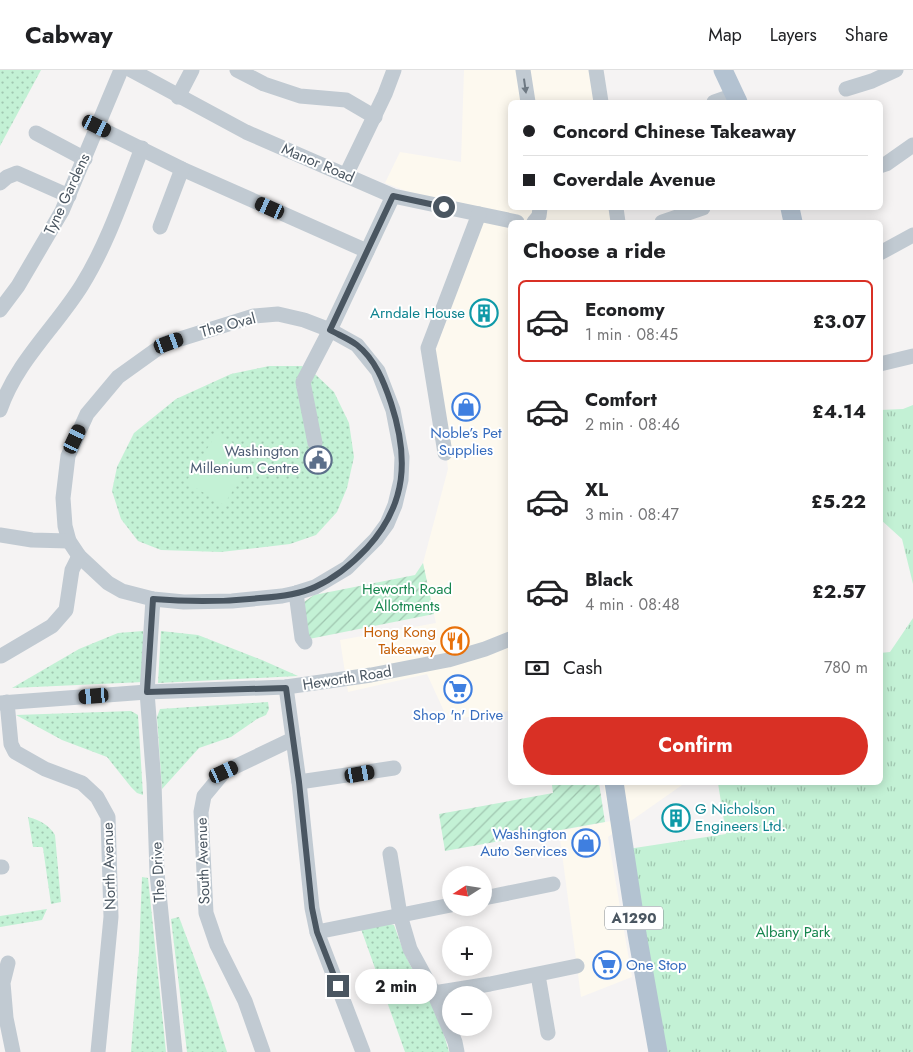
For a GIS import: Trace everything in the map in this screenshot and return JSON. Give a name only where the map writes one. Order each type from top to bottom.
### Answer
[{"type":"main road","points":[[723,70],[736,99]]},
{"type":"main road","name":"A1290","points":[[614,785],[635,925],[658,1052]]},
{"type":"street","name":"Tyne Gardens","points":[[0,310],[18,286],[62,211],[121,70]]},
{"type":"street","name":"Manor Road","points":[[131,70],[246,132],[393,196],[508,220]]},
{"type":"street","points":[[178,97],[192,70]]},
{"type":"street","points":[[237,70],[264,84],[300,96],[346,100],[375,117]]},
{"type":"street","points":[[346,175],[375,117],[394,70]]},
{"type":"street","points":[[523,70],[528,100]]},
{"type":"street","points":[[596,70],[601,100]]},
{"type":"street","points":[[846,89],[872,81],[896,70]]},
{"type":"street","points":[[97,126],[182,169],[366,251]]},
{"type":"street","points":[[36,133],[85,159]]},
{"type":"street","points":[[883,165],[913,145]]},
{"type":"street","points":[[0,410],[4,398],[20,370],[82,285],[105,241],[142,148]]},
{"type":"street","points":[[160,227],[182,169]]},
{"type":"street","points":[[0,183],[7,177],[17,173],[69,196]]},
{"type":"street","points":[[315,443],[303,382],[330,330],[393,196]]},
{"type":"street","points":[[668,220],[697,210]]},
{"type":"street","points":[[445,452],[428,348],[479,214]]},
{"type":"street","points":[[883,251],[913,235]]},
{"type":"street","name":"The Oval","points":[[278,314],[304,320],[330,330],[357,345],[378,371],[393,410],[402,457],[401,480],[395,505],[387,524],[360,556],[332,578],[315,588],[282,596],[232,601],[184,602],[153,599],[122,591],[108,583],[79,556],[69,541],[65,526],[63,498],[68,456],[87,414],[118,377],[164,344],[254,316],[278,314]]},
{"type":"street","points":[[883,363],[913,356]]},
{"type":"street","points":[[0,535],[32,540],[69,541]]},
{"type":"street","points":[[1,656],[52,626],[66,610],[72,570],[79,556]]},
{"type":"street","points":[[296,593],[302,638],[305,642]]},
{"type":"street","name":"The Drive","points":[[153,599],[147,692],[154,783],[157,874],[175,1052]]},
{"type":"street","name":"Heworth Road","points":[[3,702],[147,692],[286,688],[371,675],[448,660],[508,640]]},
{"type":"street","points":[[286,688],[299,782],[312,908],[317,932],[363,1052]]},
{"type":"street","name":"North Avenue","points":[[3,702],[15,752],[45,768],[82,782],[97,797],[108,817],[111,917],[98,1052]]},
{"type":"street","name":"South Avenue","points":[[263,1052],[244,1001],[217,945],[206,913],[201,812],[204,796],[224,772],[293,738]]},
{"type":"street","points":[[299,782],[394,768]]},
{"type":"street","points":[[390,854],[400,915],[410,949],[434,993],[455,1042],[457,1052]]},
{"type":"street","points":[[492,896],[553,884]]},
{"type":"street","points":[[317,932],[442,907]]},
{"type":"street","points":[[8,963],[3,983],[3,1018],[13,1052]]},
{"type":"street","points":[[434,993],[538,975],[577,966]]},
{"type":"street","points":[[538,975],[548,1033]]},
{"type":"shaded area","points":[[464,70],[592,70],[597,100],[508,100],[508,210],[611,210],[613,220],[508,220],[508,711],[448,720],[427,674],[348,692],[340,640],[436,623],[423,563],[448,469],[435,352],[481,219],[385,183],[400,152],[461,162]]},
{"type":"shaded area","points":[[603,785],[682,785],[608,837],[632,977],[581,997],[559,831],[611,821]]},
{"type":"green space","points":[[0,70],[41,70],[0,146]]},
{"type":"green space","points":[[269,366],[302,366],[316,375],[334,392],[349,423],[354,457],[347,488],[337,512],[316,535],[290,544],[221,552],[161,550],[138,541],[121,519],[112,491],[117,467],[134,433],[176,399],[231,374]]},
{"type":"green space","points":[[913,405],[913,584],[902,539],[883,522],[883,410],[903,409]]},
{"type":"green space","points":[[217,433],[254,456],[224,505],[186,482]]},
{"type":"green space","name":"Heworth Road Allotments","points":[[423,563],[434,614],[309,639],[304,602],[314,595],[415,575]]},
{"type":"green space","name":"Albany Park","points":[[913,618],[913,1052],[667,1052],[628,849],[726,834],[718,785],[883,785],[883,653],[890,652]]},
{"type":"green space","points":[[143,631],[143,682],[12,688],[79,649],[118,633]]},
{"type":"green space","points":[[161,631],[198,635],[298,676],[158,683]]},
{"type":"green space","points":[[268,702],[269,709],[266,715],[231,737],[199,748],[162,789],[157,717],[160,709]]},
{"type":"green space","points":[[131,711],[138,715],[143,795],[137,793],[131,787],[107,757],[62,740],[16,715]]},
{"type":"green space","points":[[552,785],[599,785],[605,822],[445,851],[439,814],[553,793]]},
{"type":"green space","points":[[28,817],[44,823],[55,835],[61,902],[51,904],[43,848],[33,847]]},
{"type":"green space","points":[[142,877],[148,878],[166,1052],[131,1052],[139,951]]},
{"type":"green space","points":[[47,909],[42,920],[0,927],[0,916]]},
{"type":"green space","points":[[179,917],[211,1002],[227,1052],[187,1052],[171,919]]},
{"type":"green space","points":[[387,923],[394,925],[416,977],[438,1014],[442,1036],[444,1036],[449,1052],[405,1052],[361,929]]},
{"type":"place","name":"Arndale House","points":[[484,313]]},
{"type":"place","name":"Noble’s Pet Supplies","points":[[466,407]]},
{"type":"place","name":"Washington Millenium Centre","points":[[318,460]]},
{"type":"place","name":"Hong Kong Takeaway","points":[[455,641]]},
{"type":"place","name":"Shop 'n' Drive","points":[[458,689]]},
{"type":"place","name":"G Nicholson Engineers Ltd.","points":[[676,818]]},
{"type":"place","name":"Washington Auto Services","points":[[586,843]]},
{"type":"place","name":"One Stop","points":[[607,965]]},
{"type":"route","points":[[338,986],[317,932],[312,908],[299,782],[286,688],[147,692],[153,599],[184,602],[232,601],[282,596],[315,588],[347,568],[360,556],[387,524],[395,505],[401,480],[402,457],[393,410],[378,371],[369,358],[357,345],[330,330],[393,196],[444,207]]}]
